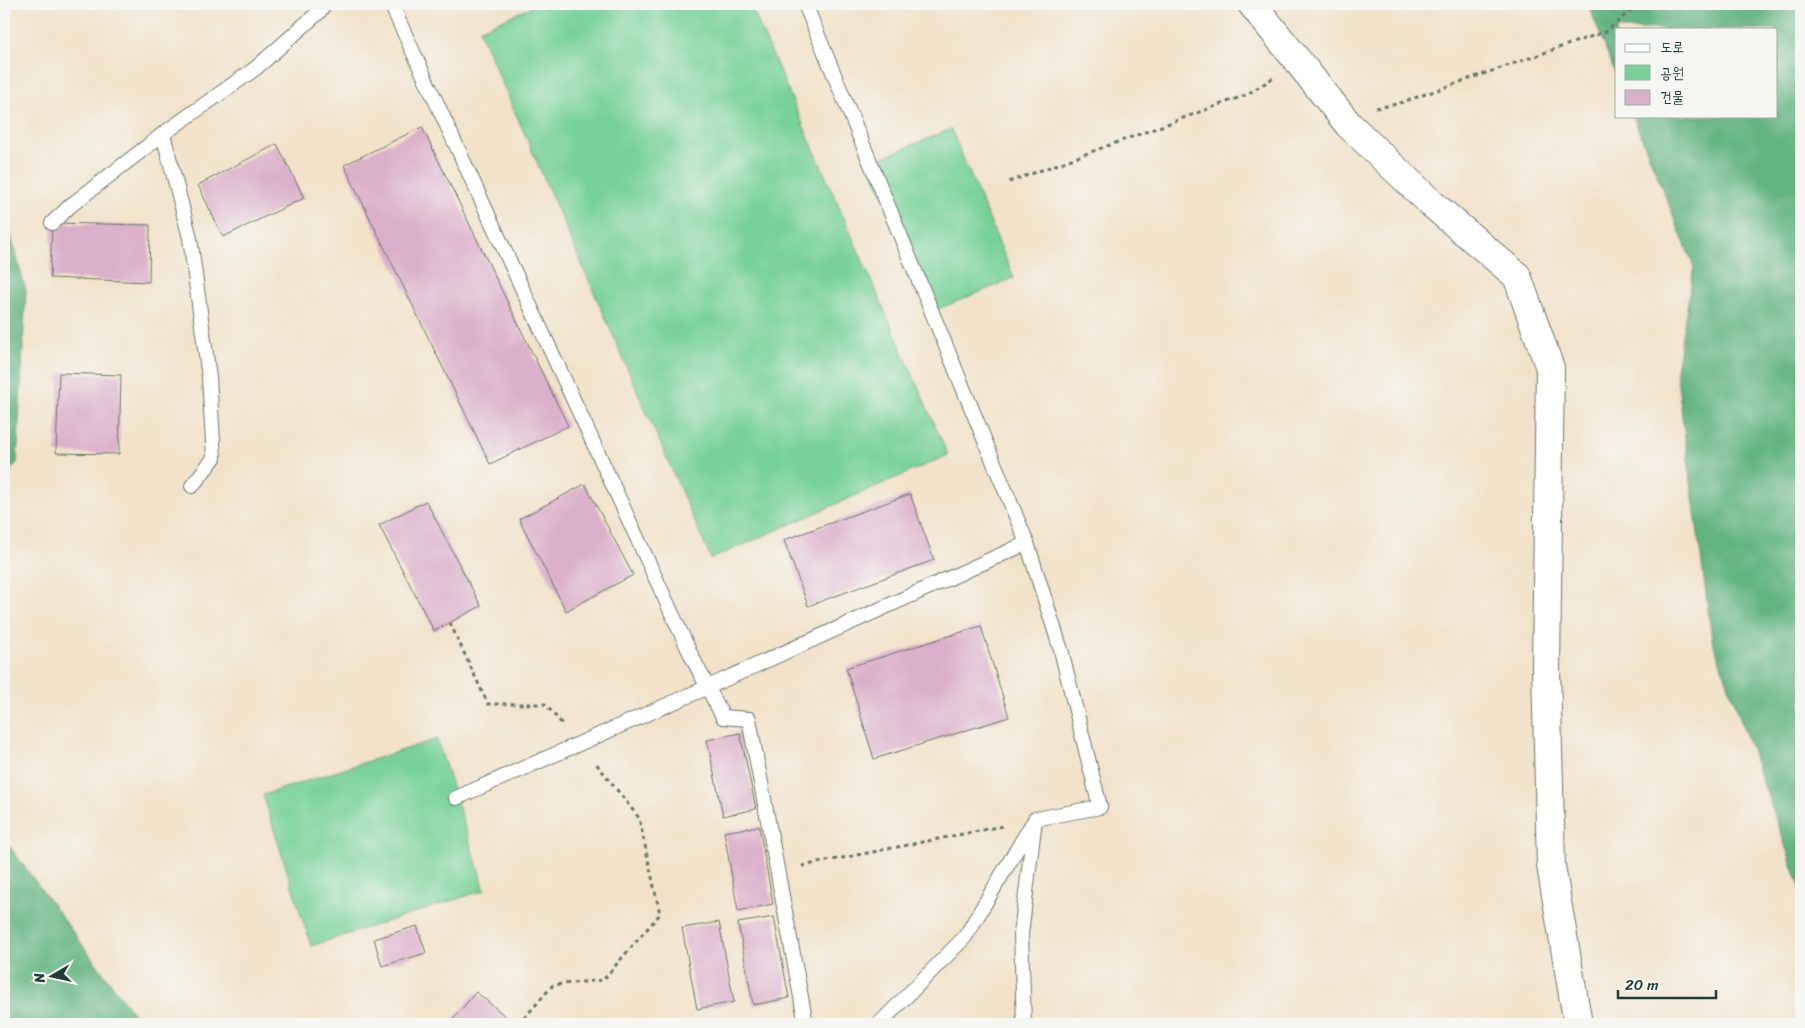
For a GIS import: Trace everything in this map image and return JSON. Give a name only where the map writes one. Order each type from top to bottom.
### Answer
[{"type":"street","points":[[1252,4],[1349,125],[1432,204],[1517,276],[1550,368],[1546,668],[1551,866],[1578,1024]]},
{"type":"lane","points":[[52,223],[70,206],[162,134],[256,68],[319,12],[325,4]]},
{"type":"lane","points":[[391,4],[658,585],[723,717],[750,719],[806,1024]]},
{"type":"lane","points":[[805,4],[1027,543],[1061,650],[1100,807],[1035,819],[964,937],[879,1024]]},
{"type":"lane","points":[[162,134],[190,238],[209,377],[214,458],[192,486]]},
{"type":"lane","points":[[456,798],[1027,543]]},
{"type":"lane","points":[[1024,1024],[1021,934],[1035,819]]},
{"type":"path","points":[[1342,116],[1397,104],[1607,31],[1638,4]]},
{"type":"path","points":[[1009,182],[1246,95],[1298,61]]},
{"type":"path","points":[[450,623],[488,704],[545,704],[580,743],[639,818],[660,914],[603,980],[553,985],[519,1024]]},
{"type":"path","points":[[802,866],[1035,819]]},
{"type":"green space","points":[[538,4],[750,4],[948,455],[711,559],[479,30]]},
{"type":"green space","points":[[1588,4],[1801,4],[1801,890],[1712,639],[1676,370],[1694,267],[1634,118],[1778,118],[1778,28],[1615,28],[1615,72]]},
{"type":"green space","points":[[951,129],[1014,278],[931,312],[869,163]]},
{"type":"green space","points":[[4,211],[26,291],[17,463],[4,477]]},
{"type":"green space","points":[[437,739],[485,890],[311,946],[263,795]]},
{"type":"green space","points":[[4,839],[141,1024],[4,1024]]},
{"type":"building","points":[[422,127],[568,426],[490,464],[344,165]]},
{"type":"building","points":[[277,144],[304,198],[223,237],[198,185]]},
{"type":"building","points":[[52,223],[150,225],[149,282],[50,278]]},
{"type":"building","points":[[59,373],[121,375],[119,454],[56,453]]},
{"type":"building","points":[[585,484],[633,575],[566,611],[519,519]]},
{"type":"building","points":[[910,494],[934,560],[808,606],[784,540]]},
{"type":"building","points":[[426,501],[481,606],[434,631],[379,525]]},
{"type":"building","points":[[981,626],[1009,717],[874,759],[846,668]]},
{"type":"building","points":[[740,733],[756,809],[723,816],[707,740]]},
{"type":"building","points":[[759,826],[773,904],[738,911],[724,832]]},
{"type":"building","points":[[774,917],[789,998],[753,1005],[738,923]]},
{"type":"building","points":[[719,922],[734,1002],[697,1009],[682,928]]},
{"type":"building","points":[[417,926],[426,953],[382,966],[374,939]]},
{"type":"building","points":[[476,992],[515,1024],[449,1024]]}]
